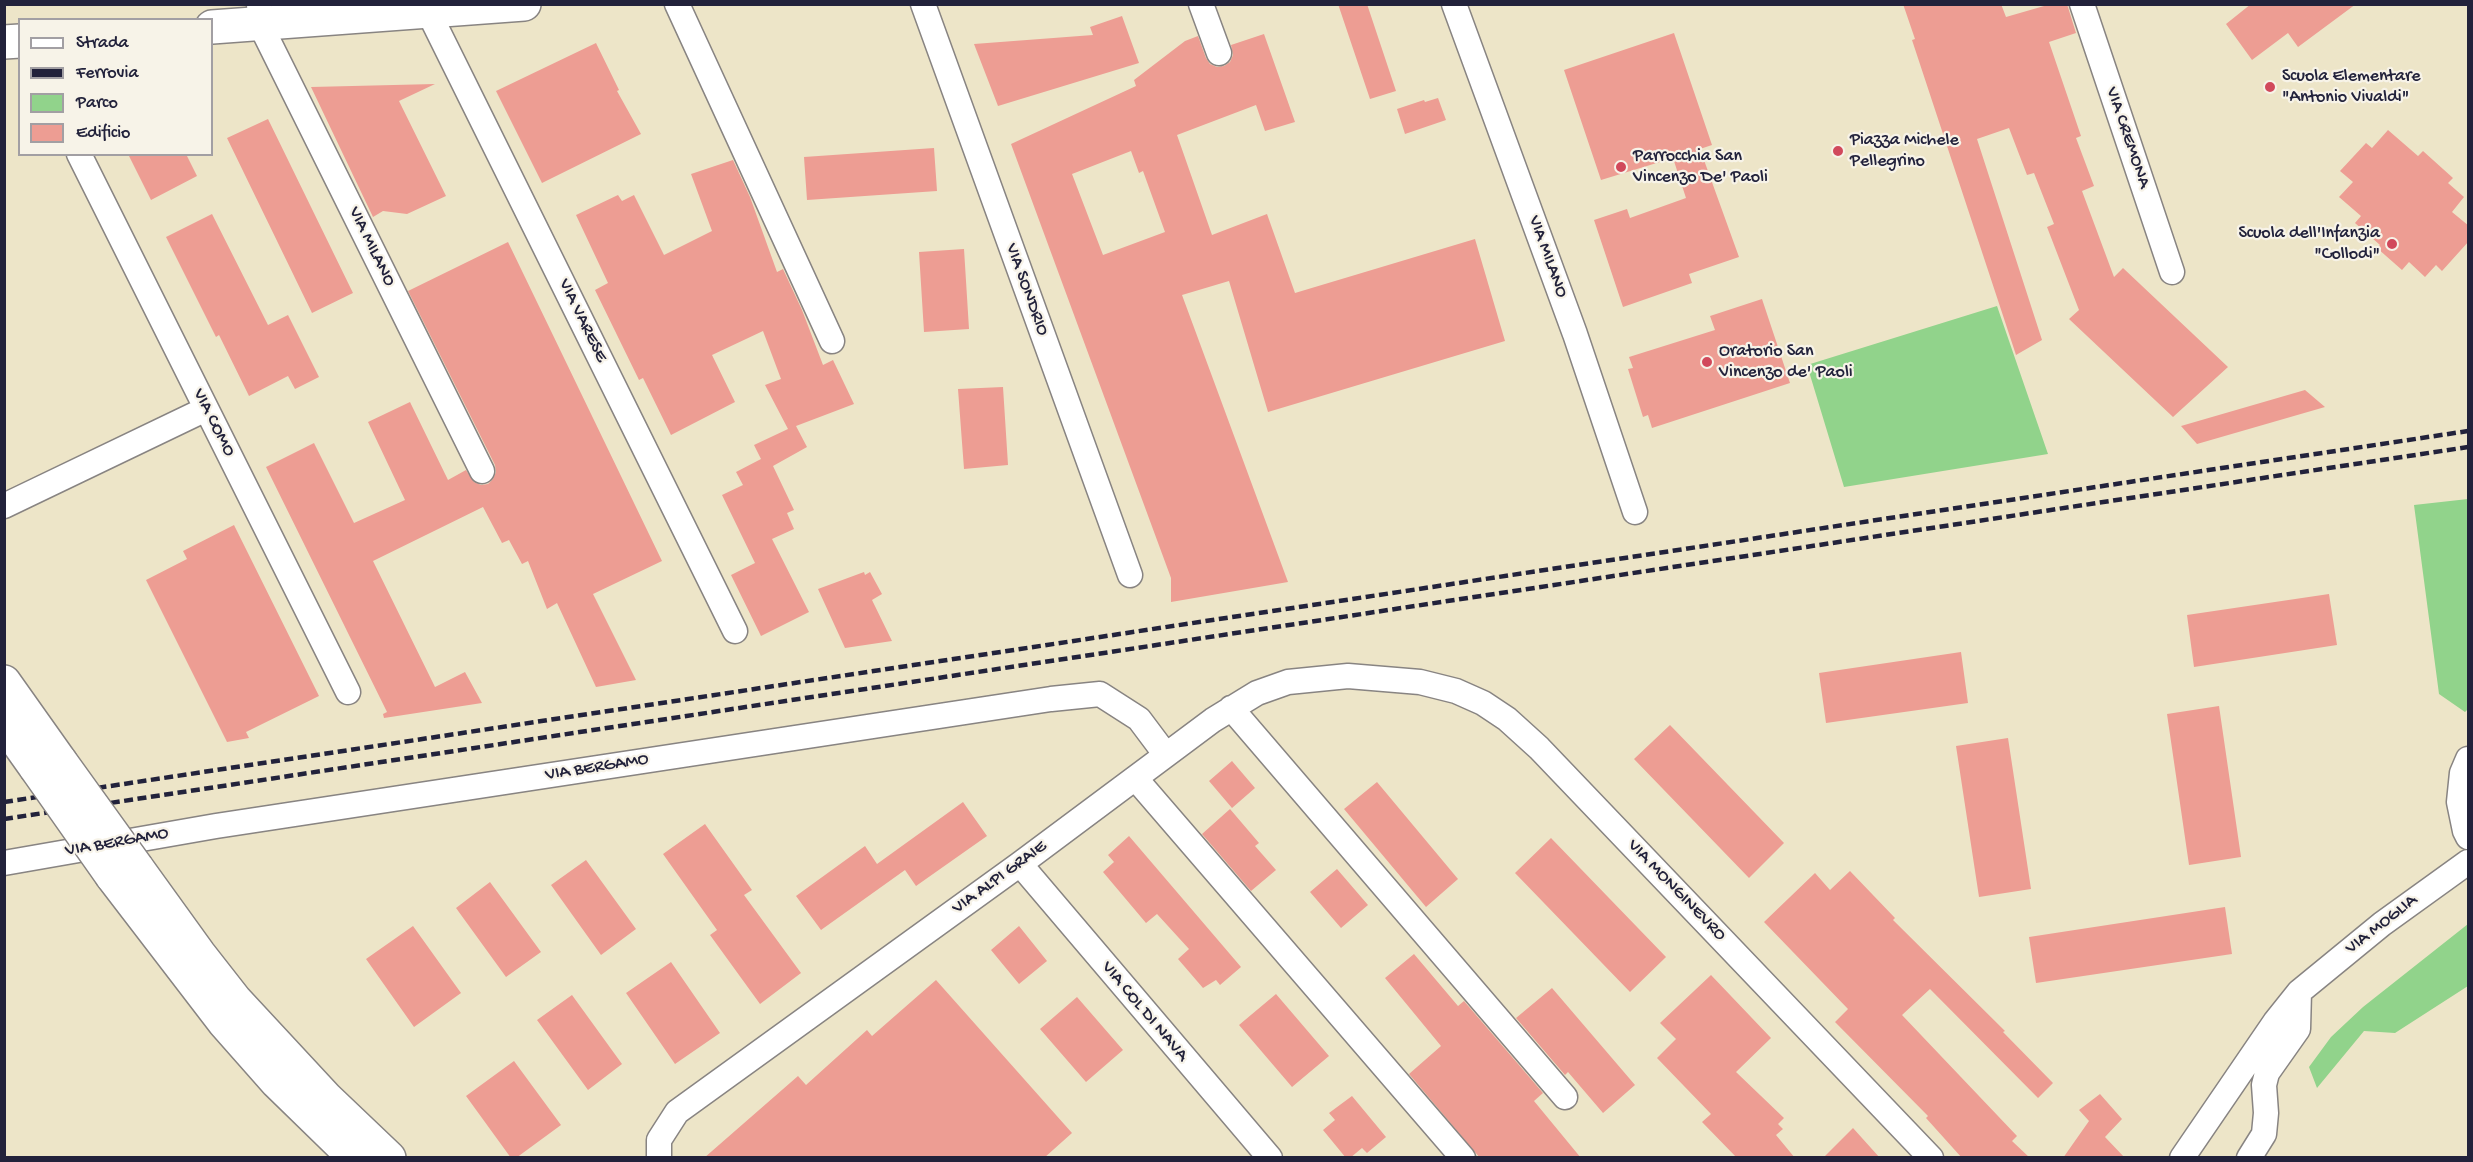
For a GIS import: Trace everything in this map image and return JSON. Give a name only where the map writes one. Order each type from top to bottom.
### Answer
[{"type":"main road","points":[[213,27],[260,14],[428,11],[524,4]]},
{"type":"main road","points":[[4,682],[48,764],[125,872],[224,1022],[277,1082],[355,1158]]},
{"type":"main road","points":[[4,723],[48,764]]},
{"type":"main road","points":[[125,872],[199,954],[251,1017],[326,1098],[389,1158]]},
{"type":"street","points":[[677,4],[832,341]]},
{"type":"street","name":"VIA SONDRIO","points":[[922,4],[1130,575]]},
{"type":"street","points":[[1201,4],[1219,53]]},
{"type":"street","name":"VIA MILANO","points":[[1454,4],[1575,334],[1635,512]]},
{"type":"street","name":"VIA CREMONA","points":[[2082,4],[2172,272]]},
{"type":"street","name":"VIA VARESE","points":[[428,11],[735,631]]},
{"type":"street","name":"VIA MILANO","points":[[260,14],[482,471]]},
{"type":"street","name":"VIA COMO","points":[[80,156],[348,692]]},
{"type":"street","points":[[4,506],[206,409]]},
{"type":"street","name":"VIA ALPI GRAIE","points":[[659,1158],[659,1140],[678,1112],[1231,708],[1257,693],[1288,682],[1348,676],[1389,678]]},
{"type":"street","name":"VIA MONGINEVRO","points":[[1389,678],[1420,682],[1456,691],[1483,703],[1507,719],[1539,748],[1931,1158]]},
{"type":"street","name":"VIA BERGAMO","points":[[4,863],[216,826],[1051,699],[1100,694],[1139,719],[1166,755]]},
{"type":"street","points":[[1231,708],[1565,1097]]},
{"type":"street","points":[[2469,759],[2462,773],[2459,802],[2465,831],[2469,837]]},
{"type":"street","points":[[1136,779],[1463,1158]]},
{"type":"street","name":"VIA MOGLIA","points":[[2182,1158],[2275,1022],[2299,992],[2382,924],[2469,862]]},
{"type":"street","name":"VIA COL DI NAVA","points":[[1020,864],[1270,1158]]},
{"type":"street","points":[[2256,1155],[2264,1134],[2266,1113],[2264,1085],[2267,1073],[2298,1029],[2299,992]]},
{"type":"green space","points":[[1997,306],[2048,454],[1844,487],[1807,365]]},
{"type":"green space","points":[[2468,499],[2468,709],[2465,712],[2439,694],[2414,505]]},
{"type":"green space","points":[[2468,924],[2468,986],[2395,1033],[2364,1031],[2317,1088],[2309,1067],[2331,1037],[2363,1007]]},
{"type":"building","points":[[1338,4],[1367,4],[1396,91],[1370,99]]},
{"type":"building","points":[[1903,4],[2001,4],[2006,17],[2051,4],[2067,4],[2076,33],[2049,42],[2081,136],[2076,138],[2094,186],[2082,191],[2114,277],[2123,268],[2228,367],[2173,417],[2069,319],[2079,310],[2047,227],[2054,224],[2034,173],[2027,175],[2009,128],[1977,139],[2042,340],[2016,355],[1912,40],[1915,39]]},
{"type":"building","name":"Scuola Elementare \"Antonio Vivaldi\"","points":[[2251,4],[2356,4],[2298,47],[2288,33],[2252,60],[2226,24]]},
{"type":"building","points":[[1122,16],[1139,63],[998,106],[974,44],[1093,35],[1090,27]]},
{"type":"building","name":"Parrocchia San Vincenzo De' Paoli","points":[[1674,33],[1712,145],[1700,149],[1739,257],[1689,274],[1692,283],[1623,307],[1594,220],[1627,209],[1630,218],[1686,198],[1673,158],[1601,180],[1564,70]]},
{"type":"building","points":[[1264,34],[1295,122],[1265,131],[1256,105],[1177,135],[1212,235],[1267,214],[1295,293],[1475,239],[1505,341],[1268,412],[1229,281],[1182,295],[1288,582],[1171,602],[1171,578],[1011,144],[1136,86],[1134,80],[1185,41],[1198,36],[1206,58],[1210,64],[1217,67],[1230,62],[1233,55],[1231,45]],"holes":[[[1131,151],[1139,173],[1143,171],[1165,232],[1103,255],[1072,174]]]},
{"type":"building","points":[[596,43],[619,90],[617,91],[641,134],[542,183],[496,91]]},
{"type":"building","points":[[435,84],[399,101],[446,196],[407,214],[383,211],[373,217],[311,87]]},
{"type":"building","points":[[1438,98],[1446,120],[1405,134],[1397,109]]},
{"type":"building","points":[[268,119],[353,293],[312,313],[227,138]]},
{"type":"building","points":[[2388,130],[2418,156],[2423,151],[2453,178],[2448,183],[2464,197],[2452,212],[2469,226],[2469,241],[2442,271],[2436,265],[2425,277],[2409,262],[2402,270],[2377,248],[2380,245],[2355,223],[2361,216],[2339,197],[2353,182],[2340,171],[2366,143],[2372,148]]},
{"type":"building","points":[[934,148],[937,191],[807,200],[804,157]]},
{"type":"building","points":[[129,156],[187,156],[197,176],[151,200]]},
{"type":"building","points":[[733,160],[750,197],[777,272],[783,269],[823,365],[833,360],[854,404],[796,426],[807,447],[773,466],[794,510],[787,513],[794,529],[772,539],[809,612],[761,636],[731,575],[755,563],[722,495],[743,485],[736,472],[761,459],[754,445],[788,429],[765,385],[781,379],[763,331],[712,355],[735,402],[671,435],[643,378],[639,380],[595,290],[608,283],[576,215],[618,195],[622,201],[634,195],[664,255],[712,231],[691,174]]},
{"type":"building","points":[[212,214],[268,325],[288,315],[319,377],[295,389],[288,376],[249,396],[219,335],[216,337],[166,237]]},
{"type":"building","points":[[508,242],[662,561],[593,594],[636,680],[596,687],[557,603],[547,609],[528,561],[522,564],[509,540],[502,543],[483,507],[373,561],[435,687],[465,672],[482,703],[384,718],[383,714],[387,712],[266,467],[314,443],[354,523],[405,500],[368,422],[410,402],[448,480],[466,470],[474,482],[481,485],[488,484],[496,472],[495,465],[408,291]]},
{"type":"building","points":[[964,249],[969,329],[924,332],[919,252]]},
{"type":"building","name":"Oratorio San Vincenzo de' Paoli","points":[[1762,299],[1790,383],[1652,428],[1648,415],[1643,417],[1628,369],[1633,368],[1629,357],[1715,330],[1710,316]]},
{"type":"building","points":[[1003,387],[1008,465],[964,469],[958,389]]},
{"type":"building","points":[[2305,390],[2325,407],[2197,444],[2181,426]]},
{"type":"building","points":[[234,525],[319,696],[246,732],[249,738],[227,742],[146,580],[187,559],[183,551]]},
{"type":"building","points":[[864,572],[865,575],[870,572],[882,594],[872,600],[892,641],[845,648],[818,589]]},
{"type":"building","points":[[2329,594],[2337,645],[2194,667],[2187,615]]},
{"type":"building","points":[[1961,652],[1968,703],[1826,723],[1819,673]]},
{"type":"building","points":[[2219,706],[2241,857],[2189,865],[2167,714]]},
{"type":"building","points":[[1670,725],[1784,843],[1749,878],[1634,759]]},
{"type":"building","points":[[2008,738],[2031,889],[1979,897],[1956,746]]},
{"type":"building","points":[[1232,761],[1255,788],[1232,808],[1209,781]]},
{"type":"building","points":[[1377,782],[1458,879],[1426,907],[1344,809]]},
{"type":"building","points":[[963,802],[987,836],[916,886],[905,870],[821,930],[796,896],[865,846],[877,864]]},
{"type":"building","points":[[1230,809],[1259,843],[1255,846],[1276,870],[1251,891],[1202,834]]},
{"type":"building","points":[[705,824],[752,890],[744,895],[801,973],[760,1004],[710,935],[717,930],[663,854]]},
{"type":"building","points":[[1129,836],[1241,967],[1220,985],[1216,980],[1203,988],[1178,959],[1189,949],[1157,914],[1146,923],[1103,872],[1114,862],[1108,855]]},
{"type":"building","points":[[1551,838],[1666,957],[1630,992],[1515,873]]},
{"type":"building","points":[[586,860],[636,929],[601,955],[551,885]]},
{"type":"building","points":[[1337,869],[1368,905],[1341,928],[1310,892]]},
{"type":"building","points":[[1850,871],[1895,918],[1893,920],[2005,1031],[2003,1032],[2053,1083],[2038,1098],[1930,989],[1902,1015],[2017,1136],[2012,1141],[2030,1158],[1962,1158],[1926,1118],[1928,1116],[1835,1022],[1848,1009],[1764,922],[1815,873],[1830,890]]},
{"type":"building","points":[[490,882],[541,952],[506,977],[456,908]]},
{"type":"building","points":[[2225,907],[2232,954],[2036,983],[2029,937]]},
{"type":"building","points":[[413,926],[461,993],[414,1027],[366,959]]},
{"type":"building","points":[[1019,926],[1047,961],[1019,984],[991,950]]},
{"type":"building","points":[[1414,954],[1458,1006],[1464,1001],[1543,1093],[1534,1101],[1581,1158],[1480,1158],[1409,1074],[1441,1046],[1385,978]]},
{"type":"building","points":[[671,962],[720,1033],[675,1064],[626,993]]},
{"type":"building","points":[[1711,975],[1771,1038],[1736,1072],[1784,1118],[1778,1124],[1783,1129],[1776,1135],[1795,1158],[1737,1158],[1702,1122],[1711,1114],[1657,1058],[1676,1039],[1660,1023]]},
{"type":"building","points":[[936,980],[1072,1133],[1044,1158],[704,1158],[798,1076],[806,1085],[867,1030],[872,1036]]},
{"type":"building","points":[[1552,988],[1635,1085],[1603,1113],[1568,1072],[1565,1075],[1516,1018]]},
{"type":"building","points":[[1276,994],[1329,1056],[1292,1087],[1239,1025]]},
{"type":"building","points":[[572,995],[622,1064],[588,1090],[537,1020]]},
{"type":"building","points":[[1077,997],[1123,1050],[1086,1082],[1040,1029]]},
{"type":"building","points":[[514,1061],[561,1125],[516,1158],[511,1158],[466,1096]]},
{"type":"building","points":[[2100,1094],[2122,1119],[2105,1137],[2125,1158],[2063,1158],[2089,1121],[2079,1110]]},
{"type":"building","points":[[1352,1096],[1386,1137],[1367,1153],[1362,1148],[1350,1158],[1346,1158],[1323,1130],[1335,1120],[1329,1113]]},
{"type":"building","points":[[1853,1128],[1880,1158],[1823,1158]]},
{"type":"railway","points":[[4,802],[2468,431]]},
{"type":"railway","points":[[4,819],[2468,447]]},
{"type":"place","name":"Scuola Elementare \"Antonio Vivaldi\"","points":[[2270,87]]},
{"type":"place","name":"Piazza Michele Pellegrino","points":[[1838,151]]},
{"type":"place","name":"Parrocchia San Vincenzo De' Paoli","points":[[1621,167]]},
{"type":"place","name":"Scuola dell'Infanzia \"Collodi\"","points":[[2392,244]]},
{"type":"place","name":"Oratorio San Vincenzo de' Paoli","points":[[1707,362]]}]
